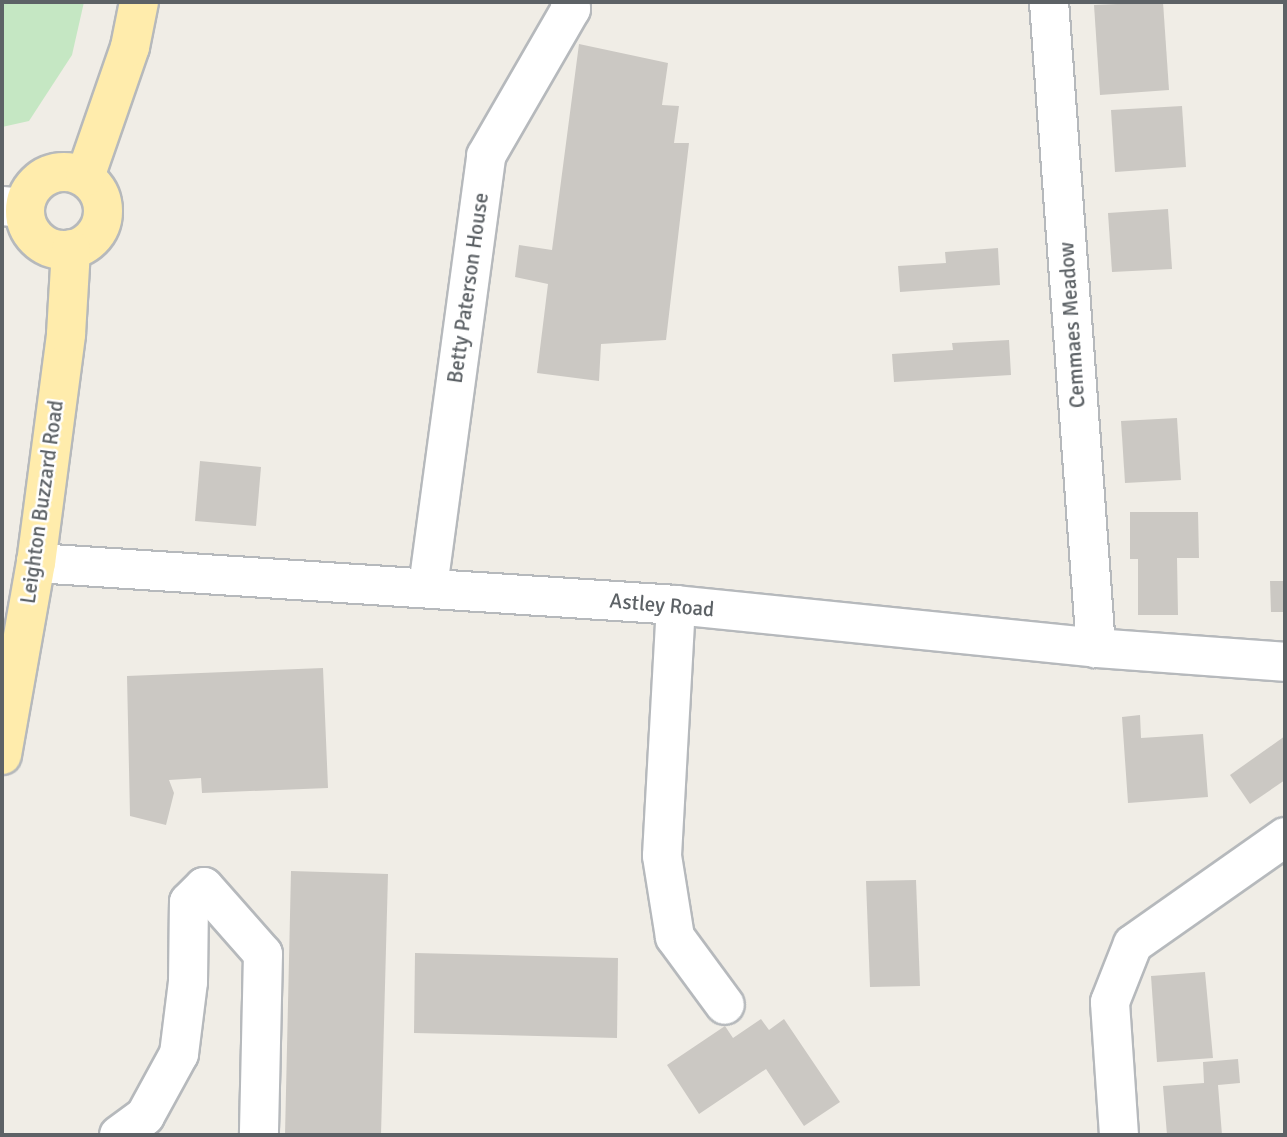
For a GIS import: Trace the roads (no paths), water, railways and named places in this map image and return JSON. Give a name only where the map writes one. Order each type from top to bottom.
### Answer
[{"type":"main road","points":[[85,177],[130,47],[139,2]]},
{"type":"main road","points":[[59,172],[85,177],[101,198],[101,224],[84,244],[60,249],[38,240],[13,207],[46,176],[59,172]]},
{"type":"main road","name":"Leighton Buzzard Road","points":[[3,731],[36,563],[66,334],[71,248]]},
{"type":"street","name":"Cemmaes Meadow","points":[[1049,2],[1096,648]]},
{"type":"street","name":"Betty Paterson House","points":[[428,587],[486,156],[570,5]]},
{"type":"street","name":"Astley Road","points":[[36,563],[676,605],[1096,648],[1285,662]]},
{"type":"street","points":[[676,605],[662,856],[675,937],[725,1005]]},
{"type":"street","points":[[1119,1135],[1110,1002],[1133,944],[1285,837]]},
{"type":"street","points":[[118,1135],[145,1115],[179,1054],[188,982],[189,902],[204,887],[263,954],[259,1135]]}]
